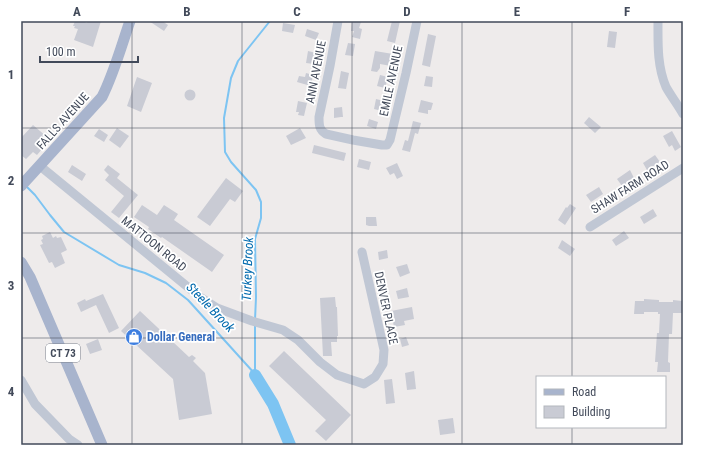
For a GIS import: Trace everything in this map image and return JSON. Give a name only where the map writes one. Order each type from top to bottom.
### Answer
[{"type":"main road","name":"FALLS AVENUE","points":[[21,186],[102,97],[130,21]]},
{"type":"main road","name":"CT 73","points":[[21,262],[30,277],[102,445]]},
{"type":"street","name":"EMILE AVENUE","points":[[320,127],[322,132],[326,134],[382,146],[387,145],[390,140],[417,21]]},
{"type":"street","points":[[658,21],[658,52],[660,67],[666,86],[683,114]]},
{"type":"street","name":"ANN AVENUE","points":[[320,127],[319,118],[330,66],[336,22]]},
{"type":"street","name":"SHAW FARM ROAD","points":[[590,227],[683,168]]},
{"type":"street","name":"MATTOON ROAD","points":[[37,170],[200,298],[217,308],[283,330],[298,340],[320,362],[336,375],[364,384]]},
{"type":"street","name":"DENVER PLACE","points":[[362,252],[384,350],[383,364],[375,377],[364,384]]},
{"type":"street","points":[[21,380],[35,404],[69,439],[78,445]]},
{"type":"building","points":[[75,21],[87,23],[88,21],[101,21],[93,47],[74,40],[78,29],[74,28],[75,26],[73,26]]},
{"type":"building","points":[[149,21],[162,21],[168,25],[164,31]]},
{"type":"building","points":[[352,21],[361,22],[359,28],[362,29],[360,39],[352,37],[354,31],[351,31]]},
{"type":"building","points":[[392,21],[400,21],[395,43],[387,41]]},
{"type":"building","points":[[283,23],[295,25],[293,33],[282,31]]},
{"type":"building","points":[[307,29],[319,33],[316,40],[305,36]]},
{"type":"building","points":[[609,31],[617,32],[615,48],[607,47]]},
{"type":"building","points":[[428,34],[436,36],[430,67],[422,65]]},
{"type":"building","points":[[348,43],[355,44],[353,56],[345,55]]},
{"type":"building","points":[[308,51],[316,53],[314,64],[306,63]]},
{"type":"building","points":[[375,51],[393,54],[391,66],[380,64],[380,68],[377,72],[371,71]]},
{"type":"building","points":[[341,71],[349,73],[346,89],[338,88]]},
{"type":"building","points":[[306,73],[313,75],[311,86],[297,82],[299,76],[305,77]]},
{"type":"building","points":[[380,75],[388,77],[385,88],[377,86]]},
{"type":"building","points":[[426,76],[433,77],[432,87],[424,86]]},
{"type":"building","points":[[137,77],[152,83],[141,112],[127,106]]},
{"type":"building","points":[[188,90],[192,90],[194,91],[194,99],[188,100],[185,97],[185,93]]},
{"type":"building","points":[[376,99],[384,101],[382,111],[374,109]]},
{"type":"building","points":[[421,100],[433,103],[431,110],[428,110],[428,114],[418,112]]},
{"type":"building","points":[[298,101],[307,103],[304,116],[298,115],[299,112],[296,112]]},
{"type":"building","points":[[342,107],[343,117],[334,118],[334,108]]},
{"type":"building","points":[[589,117],[601,127],[595,133],[584,123]]},
{"type":"building","points":[[369,119],[378,122],[376,129],[367,126]]},
{"type":"building","points":[[413,121],[421,123],[418,134],[415,133],[410,152],[402,150],[405,140],[408,141]]},
{"type":"building","points":[[33,125],[47,137],[39,146],[42,149],[37,155],[33,152],[26,159],[21,155],[21,138]]},
{"type":"building","points":[[117,128],[129,136],[120,148],[109,140]]},
{"type":"building","points":[[300,128],[306,138],[291,145],[286,136]]},
{"type":"building","points":[[99,129],[108,135],[104,142],[94,136]]},
{"type":"building","points":[[672,131],[681,147],[675,151],[672,145],[669,147],[663,136]]},
{"type":"building","points":[[314,145],[346,153],[344,161],[312,153]]},
{"type":"building","points":[[655,155],[660,162],[647,170],[643,163]]},
{"type":"building","points":[[359,159],[371,162],[369,170],[357,167]]},
{"type":"building","points":[[397,163],[403,176],[397,179],[394,173],[390,175],[386,168]]},
{"type":"building","points":[[72,165],[86,174],[82,181],[68,172]]},
{"type":"building","points":[[108,165],[120,174],[117,178],[138,195],[119,218],[111,212],[124,196],[105,180],[109,175],[104,170]]},
{"type":"building","points":[[630,170],[634,178],[622,186],[617,179]]},
{"type":"building","points":[[226,178],[243,191],[235,202],[230,199],[210,226],[197,217]]},
{"type":"building","points":[[599,187],[603,194],[591,202],[586,195]]},
{"type":"building","points":[[570,204],[576,208],[565,225],[558,220],[566,207],[567,208]]},
{"type":"building","points":[[142,205],[157,215],[164,205],[178,214],[174,220],[224,255],[212,272],[148,229],[149,227],[134,217]]},
{"type":"building","points":[[653,209],[657,216],[644,224],[640,217]]},
{"type":"building","points":[[366,217],[376,217],[377,226],[366,225]]},
{"type":"building","points":[[624,231],[629,238],[616,246],[612,240]]},
{"type":"building","points":[[50,232],[53,238],[56,236],[57,238],[61,237],[67,250],[61,253],[65,263],[55,268],[52,262],[49,263],[40,245],[43,244],[41,240],[43,239],[42,236]]},
{"type":"building","points":[[562,240],[575,249],[570,256],[558,248]]},
{"type":"building","points":[[387,250],[388,258],[379,260],[378,252]]},
{"type":"building","points":[[407,264],[410,273],[400,277],[396,267]]},
{"type":"building","points":[[407,288],[409,297],[398,299],[396,291]]},
{"type":"building","points":[[103,294],[119,328],[109,333],[96,305],[81,312],[77,303]]},
{"type":"building","points":[[335,297],[337,307],[337,342],[331,342],[332,356],[323,356],[320,298]]},
{"type":"building","points":[[644,299],[659,300],[659,302],[673,302],[673,300],[682,301],[682,313],[673,313],[672,334],[669,334],[668,362],[670,363],[670,372],[657,372],[658,362],[655,362],[660,314],[658,314],[658,312],[644,312],[644,314],[634,314],[635,301],[644,301]]},
{"type":"building","points":[[412,307],[414,319],[404,321],[405,325],[394,327],[391,311]]},
{"type":"building","points":[[140,311],[189,357],[192,355],[196,358],[193,361],[205,373],[212,414],[179,420],[173,379],[121,331]]},
{"type":"building","points":[[406,337],[409,345],[402,347],[400,339]]},
{"type":"building","points":[[98,339],[102,350],[90,354],[86,344]]},
{"type":"building","points":[[284,351],[351,415],[326,441],[315,431],[326,420],[269,366]]},
{"type":"building","points":[[414,371],[416,389],[407,390],[405,373]]},
{"type":"building","points":[[392,379],[395,403],[386,404],[384,380]]},
{"type":"building","points":[[453,418],[455,433],[440,435],[438,420]]},
{"type":"waterway","name":"Turkey Brook","points":[[255,320],[255,239],[261,218],[261,202],[256,190],[231,162],[225,152],[224,118],[231,78],[238,61],[270,21]]},
{"type":"waterway","name":"Steele Brook","points":[[26,186],[35,195],[64,232],[119,265],[145,273],[166,283],[188,300],[255,374]]},
{"type":"waterway","name":"Turkey Brook","points":[[255,324],[255,375]]},
{"type":"waterway","name":"Steele Brook","points":[[255,375],[273,404],[290,445]]},
{"type":"place","name":"Dollar General","points":[[134,337]]}]
